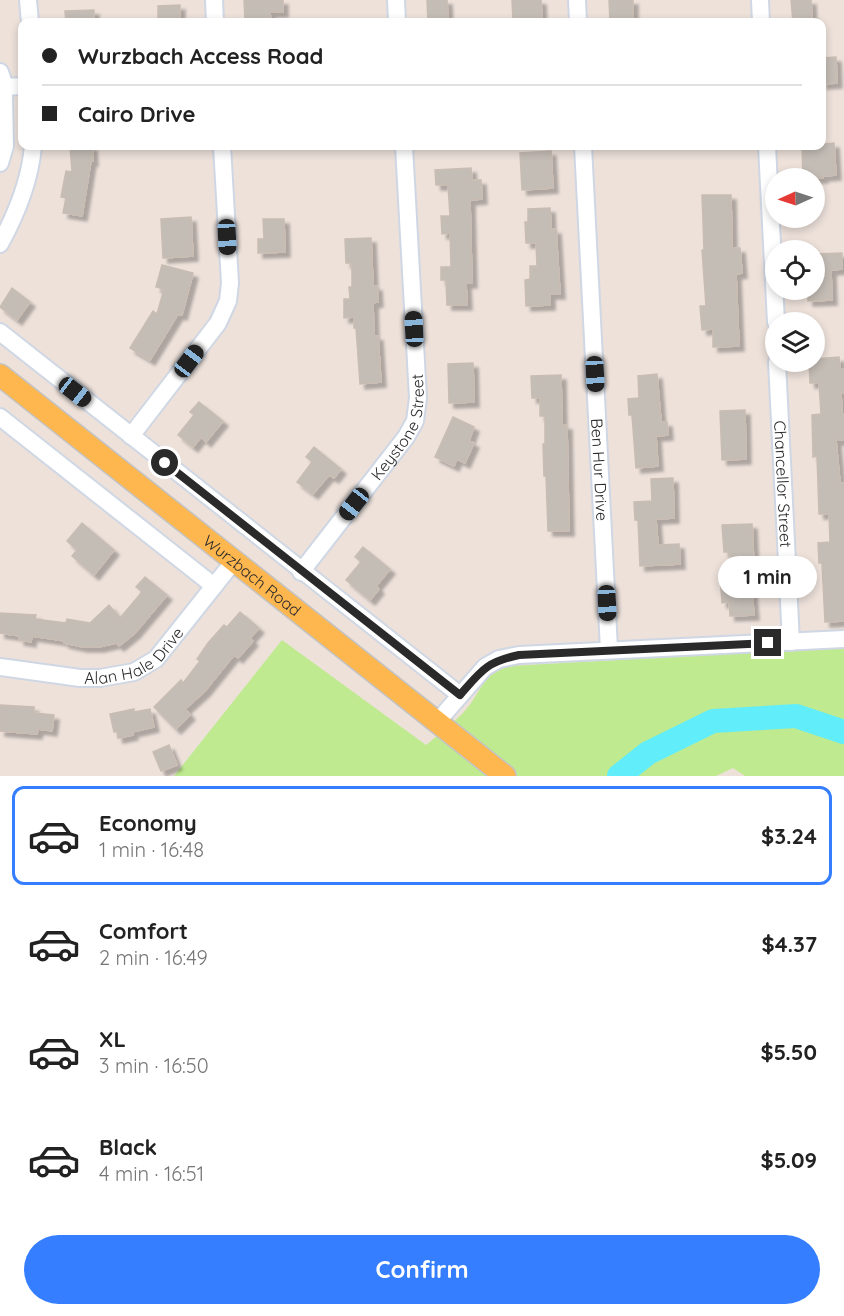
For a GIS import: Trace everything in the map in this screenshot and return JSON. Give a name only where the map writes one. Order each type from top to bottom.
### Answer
[{"type":"main road","name":"Wurzbach Road","points":[[0,375],[505,776]]},
{"type":"street","points":[[28,0],[30,18]]},
{"type":"street","points":[[214,0],[215,18]]},
{"type":"street","points":[[396,0],[397,18]]},
{"type":"street","points":[[577,0],[578,18]]},
{"type":"street","points":[[760,0],[761,18]]},
{"type":"street","points":[[0,163],[5,146],[2,124],[3,79],[18,85]]},
{"type":"street","points":[[0,244],[21,200],[32,150]]},
{"type":"street","points":[[131,436],[218,323],[228,301],[230,283],[222,150]]},
{"type":"street","name":"Keystone Street","points":[[301,572],[406,437],[414,421],[418,398],[404,150]]},
{"type":"street","name":"Ben Hur Drive","points":[[584,150],[609,649]]},
{"type":"street","points":[[767,150],[775,312]]},
{"type":"street","points":[[0,332],[301,572],[460,695]]},
{"type":"street","name":"Chancellor Street","points":[[778,372],[791,642]]},
{"type":"street","points":[[0,417],[214,586]]},
{"type":"street","name":"Alan Hale Drive","points":[[0,667],[80,678],[100,678],[134,672],[156,659],[234,561]]},
{"type":"street","points":[[437,722],[485,667],[499,659],[519,655],[609,649],[844,639]]},
{"type":"green space","points":[[282,640],[426,745],[469,707],[492,674],[510,666],[844,647],[844,776],[745,776],[733,768],[716,776],[174,776]]},
{"type":"building","points":[[244,0],[283,0],[283,12],[270,12],[271,18],[245,18]]},
{"type":"building","points":[[427,0],[447,0],[448,18],[428,18]]},
{"type":"building","points":[[512,0],[541,0],[542,18],[513,18]]},
{"type":"building","points":[[609,0],[633,0],[633,18],[610,18]]},
{"type":"building","points":[[791,0],[811,0],[812,18],[793,18]]},
{"type":"building","points":[[180,5],[180,18],[158,18],[158,6]]},
{"type":"building","points":[[94,10],[94,18],[66,18],[65,11]]},
{"type":"building","points":[[836,57],[837,83],[826,84],[826,58]]},
{"type":"building","points":[[834,143],[836,175],[825,176],[825,168],[803,168],[802,150],[826,150],[826,144]]},
{"type":"building","points":[[70,150],[92,150],[93,161],[91,161],[82,216],[63,213],[66,198],[61,197],[66,171],[72,172]]},
{"type":"building","points":[[551,151],[553,188],[522,190],[520,153]]},
{"type":"building","points":[[471,168],[472,180],[481,180],[482,199],[470,200],[472,283],[466,283],[467,305],[447,305],[446,280],[441,280],[441,267],[451,267],[450,233],[442,234],[441,216],[450,216],[448,185],[436,185],[435,170]]},
{"type":"building","points":[[702,195],[731,195],[732,248],[740,248],[742,273],[736,274],[739,346],[713,347],[713,329],[702,330],[700,306],[706,306],[702,250],[704,250]]},
{"type":"building","points":[[550,208],[551,230],[556,229],[560,294],[550,294],[550,305],[526,306],[525,280],[530,279],[530,266],[537,266],[536,243],[526,243],[525,222],[528,222],[528,209]]},
{"type":"building","points":[[191,217],[193,256],[163,258],[161,219]]},
{"type":"building","points":[[263,219],[284,219],[285,252],[258,253],[258,239],[264,239]]},
{"type":"building","points":[[371,238],[373,286],[377,286],[378,302],[373,303],[374,336],[378,336],[381,382],[360,384],[354,317],[344,318],[344,299],[350,299],[349,287],[352,287],[352,263],[346,263],[345,239]]},
{"type":"building","points":[[842,253],[842,269],[831,270],[832,300],[808,301],[825,300],[825,254]]},
{"type":"building","points":[[162,265],[193,273],[182,315],[178,314],[150,360],[130,348],[153,311],[157,314],[164,289],[156,287]]},
{"type":"building","points":[[12,288],[30,302],[17,320],[0,307]]},
{"type":"building","points":[[839,357],[840,369],[844,369],[844,393],[841,393],[844,440],[836,440],[840,483],[844,483],[844,621],[825,622],[822,563],[819,563],[818,543],[830,542],[829,514],[819,514],[817,456],[813,457],[812,415],[821,414],[819,383],[810,383],[809,372],[825,372],[825,358]]},
{"type":"building","points":[[473,363],[474,402],[449,403],[448,364]]},
{"type":"building","points":[[657,374],[661,422],[667,422],[668,435],[656,436],[658,466],[636,468],[632,415],[629,415],[628,399],[639,398],[638,376]]},
{"type":"building","points":[[561,375],[562,425],[567,425],[569,531],[548,531],[543,444],[545,444],[545,416],[540,416],[540,398],[532,398],[531,376]]},
{"type":"building","points":[[199,402],[223,421],[206,442],[201,437],[193,447],[178,435],[194,415],[190,412]]},
{"type":"building","points":[[745,410],[746,459],[722,460],[720,411]]},
{"type":"building","points":[[453,417],[474,427],[469,441],[474,443],[465,463],[457,459],[454,466],[435,457]]},
{"type":"building","points":[[314,447],[341,469],[334,478],[329,475],[313,494],[297,482],[312,462],[306,457]]},
{"type":"building","points":[[673,478],[674,518],[656,519],[658,545],[679,544],[680,564],[640,566],[638,520],[635,520],[634,502],[652,501],[651,479]]},
{"type":"building","points":[[82,523],[114,550],[94,575],[72,556],[77,550],[67,541]]},
{"type":"building","points":[[752,524],[754,566],[750,566],[754,615],[730,616],[729,602],[722,603],[720,575],[731,574],[730,552],[724,552],[722,525]]},
{"type":"building","points":[[363,547],[390,569],[376,586],[379,589],[370,600],[346,580],[361,562],[355,557]]},
{"type":"building","points":[[145,577],[167,595],[135,633],[119,646],[116,643],[99,647],[83,647],[64,643],[65,641],[32,636],[31,642],[19,640],[20,636],[0,633],[0,613],[36,615],[35,619],[66,623],[67,619],[90,623],[109,605],[120,618],[142,592],[136,587]]},
{"type":"building","points":[[240,612],[259,628],[250,638],[253,641],[238,658],[234,655],[205,691],[185,709],[190,715],[176,729],[154,707],[181,680],[183,683],[200,661],[197,659],[208,643]]},
{"type":"building","points":[[0,705],[34,707],[34,713],[54,715],[52,731],[38,729],[37,734],[0,731]]},
{"type":"building","points":[[134,709],[134,712],[150,709],[154,727],[118,738],[117,731],[114,732],[110,714]]},
{"type":"building","points":[[169,745],[177,765],[161,771],[153,752]]},
{"type":"waterway","points":[[619,776],[648,753],[713,721],[796,716],[844,732]]},
{"type":"route","points":[[165,463],[460,695],[485,667],[499,659],[519,655],[768,643]]}]
